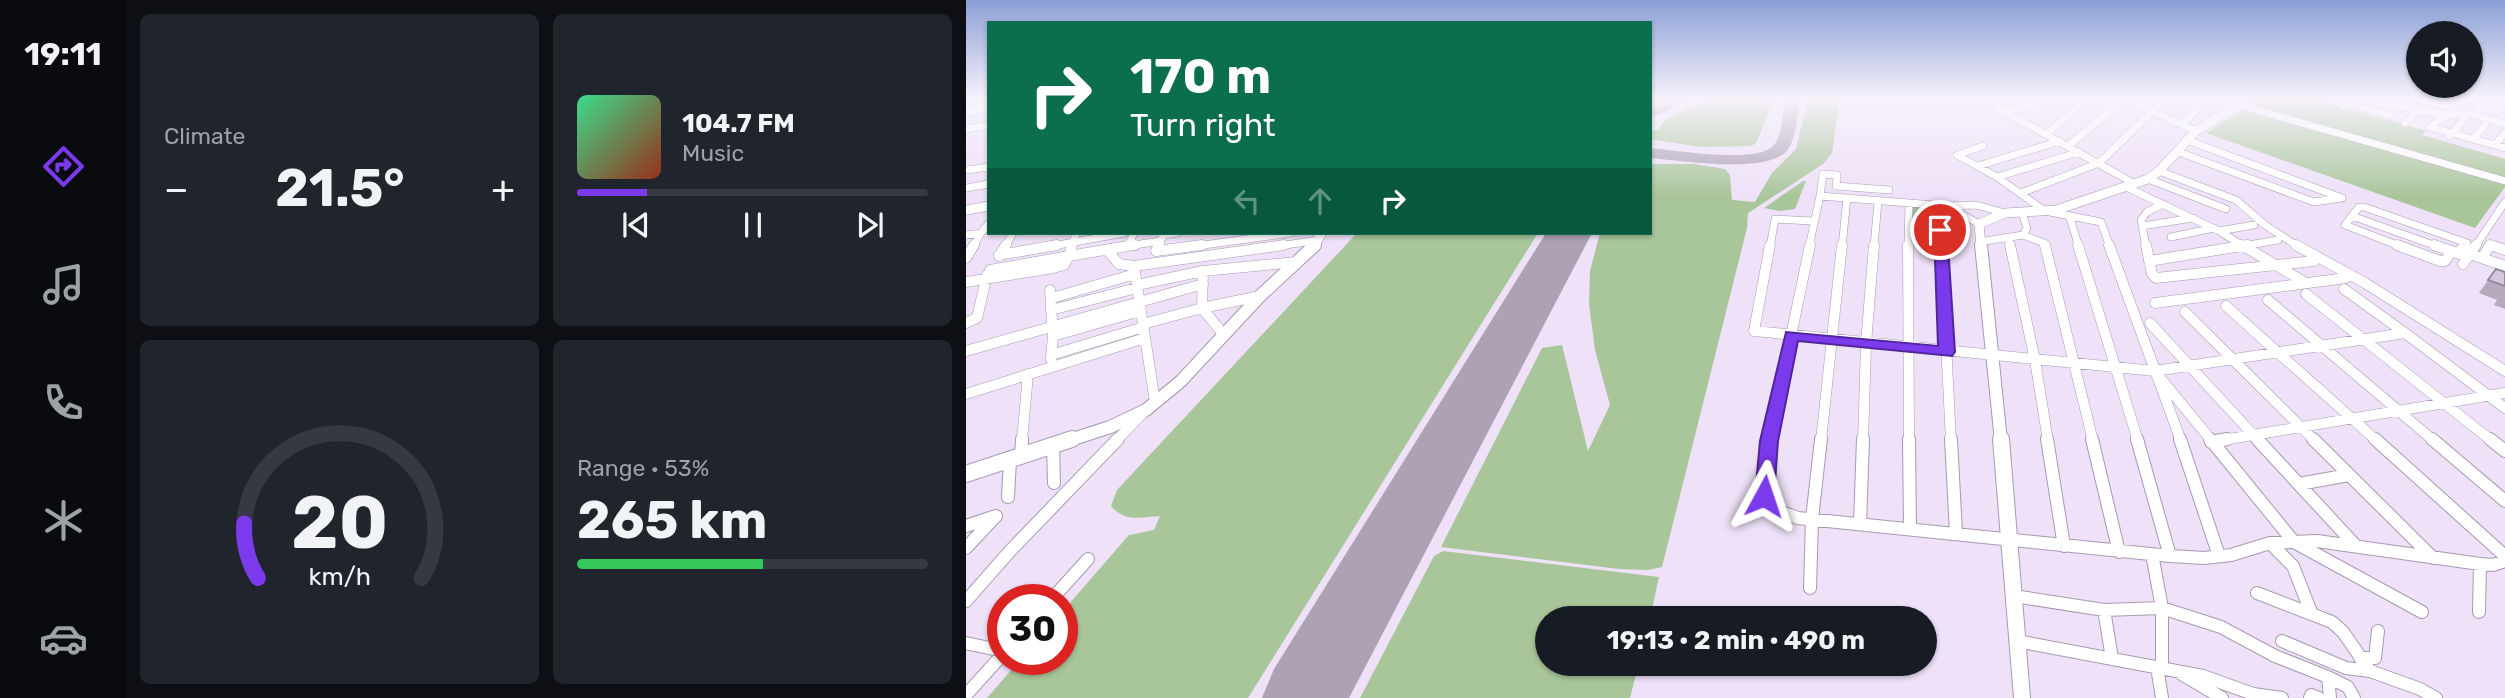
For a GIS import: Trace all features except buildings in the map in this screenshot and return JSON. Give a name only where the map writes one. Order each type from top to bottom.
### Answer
[{"type":"street","points":[[2042,132],[2099,163],[2227,209]]},
{"type":"street","points":[[2068,146],[2085,132]]},
{"type":"street","points":[[2021,193],[2099,163],[2132,132]]},
{"type":"street","points":[[2176,151],[2314,202],[2342,198],[2275,173],[2192,136],[2189,132]]},
{"type":"street","points":[[2199,132],[2142,180],[2045,211],[2005,213],[1963,202],[1943,206],[1878,201],[1853,195],[1836,186],[1837,175],[1823,174],[1769,441],[1764,496],[1770,508],[1777,512],[1812,519],[2119,552],[2219,556],[2242,553],[2270,543],[2294,542],[2355,545],[2480,564],[2493,565],[2505,559],[2226,306]]},
{"type":"street","points":[[2341,132],[2505,181]]},
{"type":"street","points":[[2440,132],[2505,148]]},
{"type":"street","points":[[2449,136],[2453,132]]},
{"type":"street","points":[[2473,139],[2479,132]]},
{"type":"street","points":[[2495,145],[2505,132]]},
{"type":"street","points":[[1978,166],[2060,141]]},
{"type":"street","points":[[1983,146],[1957,154],[1997,177],[2045,211],[2101,222],[2219,556]]},
{"type":"street","points":[[1997,177],[2078,152]]},
{"type":"street","points":[[966,170],[987,165]]},
{"type":"street","points":[[2261,183],[2275,173]]},
{"type":"street","points":[[2142,180],[2163,204],[2277,265],[2365,340],[2505,451]]},
{"type":"street","points":[[2142,180],[2236,200],[2264,225],[2365,283],[2505,371]]},
{"type":"street","points":[[966,188],[987,184]]},
{"type":"street","points":[[1820,196],[1889,190]]},
{"type":"street","points":[[1810,588],[1812,519],[1832,341],[1853,195]]},
{"type":"street","points":[[1860,524],[1866,344],[1878,201]]},
{"type":"street","points":[[2467,259],[2505,202]]},
{"type":"street","points":[[1909,203],[1907,348],[1910,529]]},
{"type":"street","points":[[2163,204],[2143,216],[2142,226],[2153,276],[2160,278],[2314,261]]},
{"type":"street","points":[[966,210],[987,206]]},
{"type":"street","points":[[1943,206],[1979,223],[2005,213]]},
{"type":"street","points":[[1943,206],[1956,533]]},
{"type":"street","points":[[2213,210],[2237,207]]},
{"type":"street","points":[[2359,207],[2364,207],[2467,243],[2445,261],[2437,260],[2346,227],[2352,216],[2359,207]]},
{"type":"street","points":[[2022,213],[2027,228],[2023,235]]},
{"type":"street","points":[[2352,216],[2455,252],[2467,259],[2482,258],[2505,266]]},
{"type":"street","points":[[2070,218],[2117,367],[2170,556]]},
{"type":"street","points":[[2142,226],[2193,218]]},
{"type":"street","points":[[1813,221],[1775,219],[1754,331],[1832,341],[2155,371],[2405,333]]},
{"type":"street","points":[[1979,223],[2022,698]]},
{"type":"street","points":[[2171,237],[2254,225]]},
{"type":"street","points":[[966,258],[987,226]]},
{"type":"street","points":[[966,235],[981,233]]},
{"type":"street","points":[[966,323],[977,318],[985,280],[1012,235]]},
{"type":"street","points":[[999,255],[1075,237],[1100,235]]},
{"type":"street","points":[[1128,246],[1133,235]]},
{"type":"street","points":[[1163,236],[1156,251],[1225,237],[1258,235]]},
{"type":"street","points":[[1979,242],[2023,235],[2044,243],[2119,552]]},
{"type":"street","points":[[990,270],[1128,246],[1163,236]]},
{"type":"street","points":[[966,601],[1010,551],[1151,406],[1181,381],[1320,236]]},
{"type":"street","points":[[1051,366],[1051,294],[1135,270],[1320,236]]},
{"type":"street","points":[[966,282],[1064,264],[1075,237]]},
{"type":"street","points":[[2009,239],[2035,360],[2064,545]]},
{"type":"street","points":[[2149,261],[2278,240]]},
{"type":"street","points":[[2482,258],[2490,245],[2505,250]]},
{"type":"street","points":[[1107,250],[1114,260],[1135,270]]},
{"type":"street","points":[[1051,310],[1203,271],[1297,262]]},
{"type":"street","points":[[1135,270],[1151,406]]},
{"type":"street","points":[[1203,271],[1202,308],[1224,335]]},
{"type":"street","points":[[966,351],[1053,331],[1088,327],[1203,284]]},
{"type":"street","points":[[2155,303],[2345,284],[2505,408]]},
{"type":"street","points":[[1085,285],[1084,301],[1091,350]]},
{"type":"street","points":[[966,394],[1051,366],[1202,308],[1260,296]]},
{"type":"street","points":[[2268,300],[2505,501]]},
{"type":"street","points":[[1053,331],[1087,316],[1139,306]]},
{"type":"street","points":[[2185,312],[2236,359],[2300,427],[2433,558]]},
{"type":"street","points":[[2150,323],[2355,545]]},
{"type":"street","points":[[1051,355],[1091,350]]},
{"type":"street","points":[[2155,371],[2294,542],[2422,612]]},
{"type":"street","points":[[1007,497],[1028,374]]},
{"type":"street","points":[[2211,442],[2505,393]]},
{"type":"street","points":[[966,474],[1110,427],[1151,406]]},
{"type":"street","points":[[1054,446],[1054,483]]},
{"type":"street","points":[[2299,484],[2349,475]]},
{"type":"street","points":[[966,526],[996,516],[966,548]]},
{"type":"street","points":[[2270,543],[2293,566],[2311,612]]},
{"type":"street","points":[[2152,554],[2162,608],[2165,668],[2162,698]]},
{"type":"street","points":[[1065,584],[1088,559]]},
{"type":"street","points":[[2479,612],[2480,564]]},
{"type":"street","points":[[2257,593],[2311,612],[2338,627],[2370,671]]},
{"type":"street","points":[[2014,596],[2104,610],[2162,608],[2221,627],[2275,656],[2346,685],[2354,698]]},
{"type":"street","points":[[2104,610],[2112,658]]},
{"type":"street","points":[[2360,658],[2375,658],[2378,631]]},
{"type":"street","points":[[2017,641],[2203,676],[2253,694],[2283,698]]},
{"type":"street","points":[[2283,641],[2346,668],[2370,671],[2437,698]]},
{"type":"street","points":[[966,643],[987,649]]},
{"type":"street","points":[[2165,668],[2221,698]]},
{"type":"street","points":[[966,695],[987,671]]},
{"type":"street","points":[[2328,677],[2330,698]]},
{"type":"street","points":[[2310,698],[2311,695],[2319,698]]},
{"type":"green space","points":[[1761,132],[1756,143],[1751,146],[1701,147],[1652,139],[1652,133]]},
{"type":"green space","points":[[1800,132],[1835,132],[1832,153],[1823,164],[1748,213],[1747,228],[1662,567],[1648,570],[1619,569],[1441,547],[1542,348],[1562,345],[1588,451],[1610,405],[1595,350],[1589,304],[1590,271],[1599,235],[1652,235],[1652,164],[1695,164],[1725,169],[1730,175],[1732,200],[1755,202],[1772,173],[1796,149]]},
{"type":"green space","points":[[2329,132],[2505,181],[2505,187],[2475,228],[2206,133]]},
{"type":"green space","points":[[2343,132],[2425,132],[2422,135],[2505,159],[2505,178]]},
{"type":"green space","points":[[1806,181],[1795,209],[1779,211],[1764,208]]},
{"type":"green space","points":[[1913,206],[1937,209],[1937,233],[1911,231]]},
{"type":"green space","points":[[1355,235],[1537,235],[1248,698],[987,698],[1007,675],[1078,675],[1078,594],[1129,535],[1154,530],[1160,516],[1128,517],[1111,506],[1117,490]]},
{"type":"green space","points":[[1443,551],[1659,577],[1653,606],[1535,606],[1535,676],[1636,676],[1630,698],[1360,698],[1434,556]]},
{"type":"taxiway","points":[[1652,153],[1758,158],[1781,148],[1787,132]]},
{"type":"runway","points":[[1304,698],[1568,235]]},
{"type":"route","points":[[1764,496],[1769,441],[1792,336],[1947,352],[1940,230]]}]
